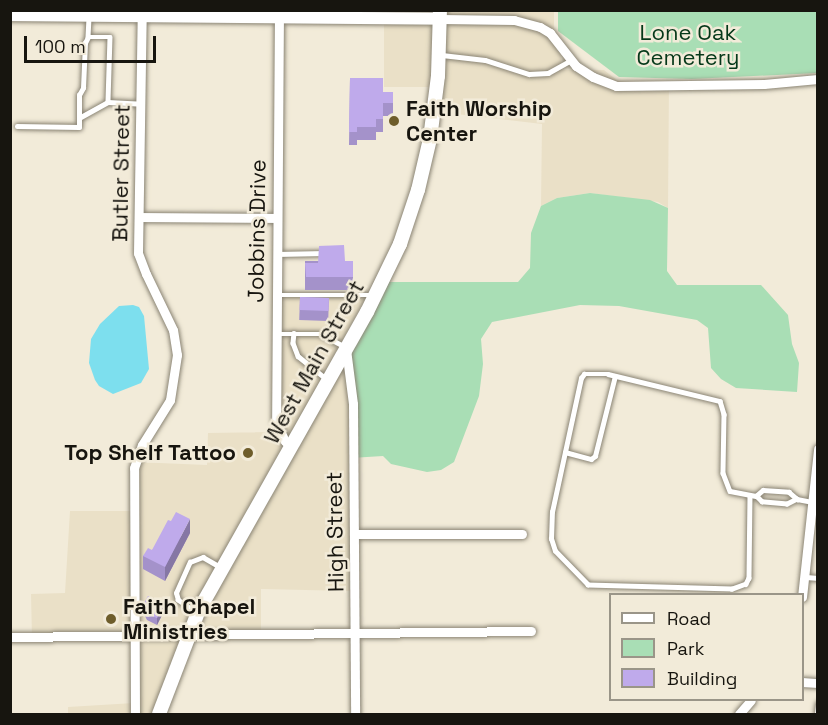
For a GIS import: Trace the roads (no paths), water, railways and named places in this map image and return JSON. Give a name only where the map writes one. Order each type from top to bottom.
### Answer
[{"type":"main road","name":"West Main Street","points":[[159,714],[197,614],[376,296],[400,244],[418,190],[430,139],[439,55],[440,15]]},
{"type":"street","points":[[10,15],[89,16],[142,13],[440,15],[514,20],[532,24],[550,33],[571,60],[593,77],[616,86],[765,84],[818,79]]},
{"type":"street","name":"Butler Street","points":[[135,714],[134,468],[142,445],[170,400],[177,362],[173,330],[140,262],[142,13]]},
{"type":"street","name":"Jobbins Drive","points":[[279,14],[276,422],[285,441],[291,447]]},
{"type":"street","points":[[140,217],[277,218]]},
{"type":"street","name":"High Street","points":[[346,349],[353,404],[355,714]]},
{"type":"street","points":[[803,593],[815,502],[818,449]]},
{"type":"street","points":[[354,534],[522,534]]},
{"type":"street","points":[[10,638],[531,631]]},
{"type":"street","points":[[739,714],[749,701]]},
{"type":"lane","points":[[17,126],[79,127],[89,16]]},
{"type":"lane","points":[[88,37],[110,37],[108,102]]},
{"type":"lane","points":[[439,55],[485,60],[529,74],[548,74],[571,60]]},
{"type":"lane","points":[[79,118],[108,102],[141,105]]},
{"type":"lane","points":[[276,254],[335,252]]},
{"type":"lane","points":[[276,295],[376,296]]},
{"type":"lane","points":[[294,333],[293,343],[297,356],[328,381]]},
{"type":"lane","points":[[275,334],[321,334],[346,349]]},
{"type":"lane","points":[[750,495],[749,578],[746,584],[732,589],[592,587],[555,551],[551,538],[552,512],[581,378],[584,374],[595,373],[615,376],[720,401],[724,414],[723,473],[730,491],[756,496],[762,502],[787,504],[797,499]]},
{"type":"lane","points":[[565,452],[591,459],[595,456],[615,376]]},
{"type":"lane","points":[[756,496],[763,490],[789,492],[797,499],[815,502]]},
{"type":"lane","points":[[197,614],[177,600],[176,593],[190,562],[203,557],[222,568]]},
{"type":"lane","points":[[806,577],[818,578]]},
{"type":"lane","points":[[817,714],[818,705]]},
{"type":"water","points":[[119,306],[139,307],[144,316],[149,369],[141,383],[113,394],[99,386],[95,380],[89,363],[91,339],[100,324]]},
{"type":"place","name":"Faith Worship Center","points":[[394,121]]},
{"type":"place","name":"Top Shelf Tattoo","points":[[248,453]]},
{"type":"place","name":"Faith Chapel Ministries","points":[[111,619]]},
{"type":"park label","name":"Lone Oak Cemetery","points":[[688,44]]}]
